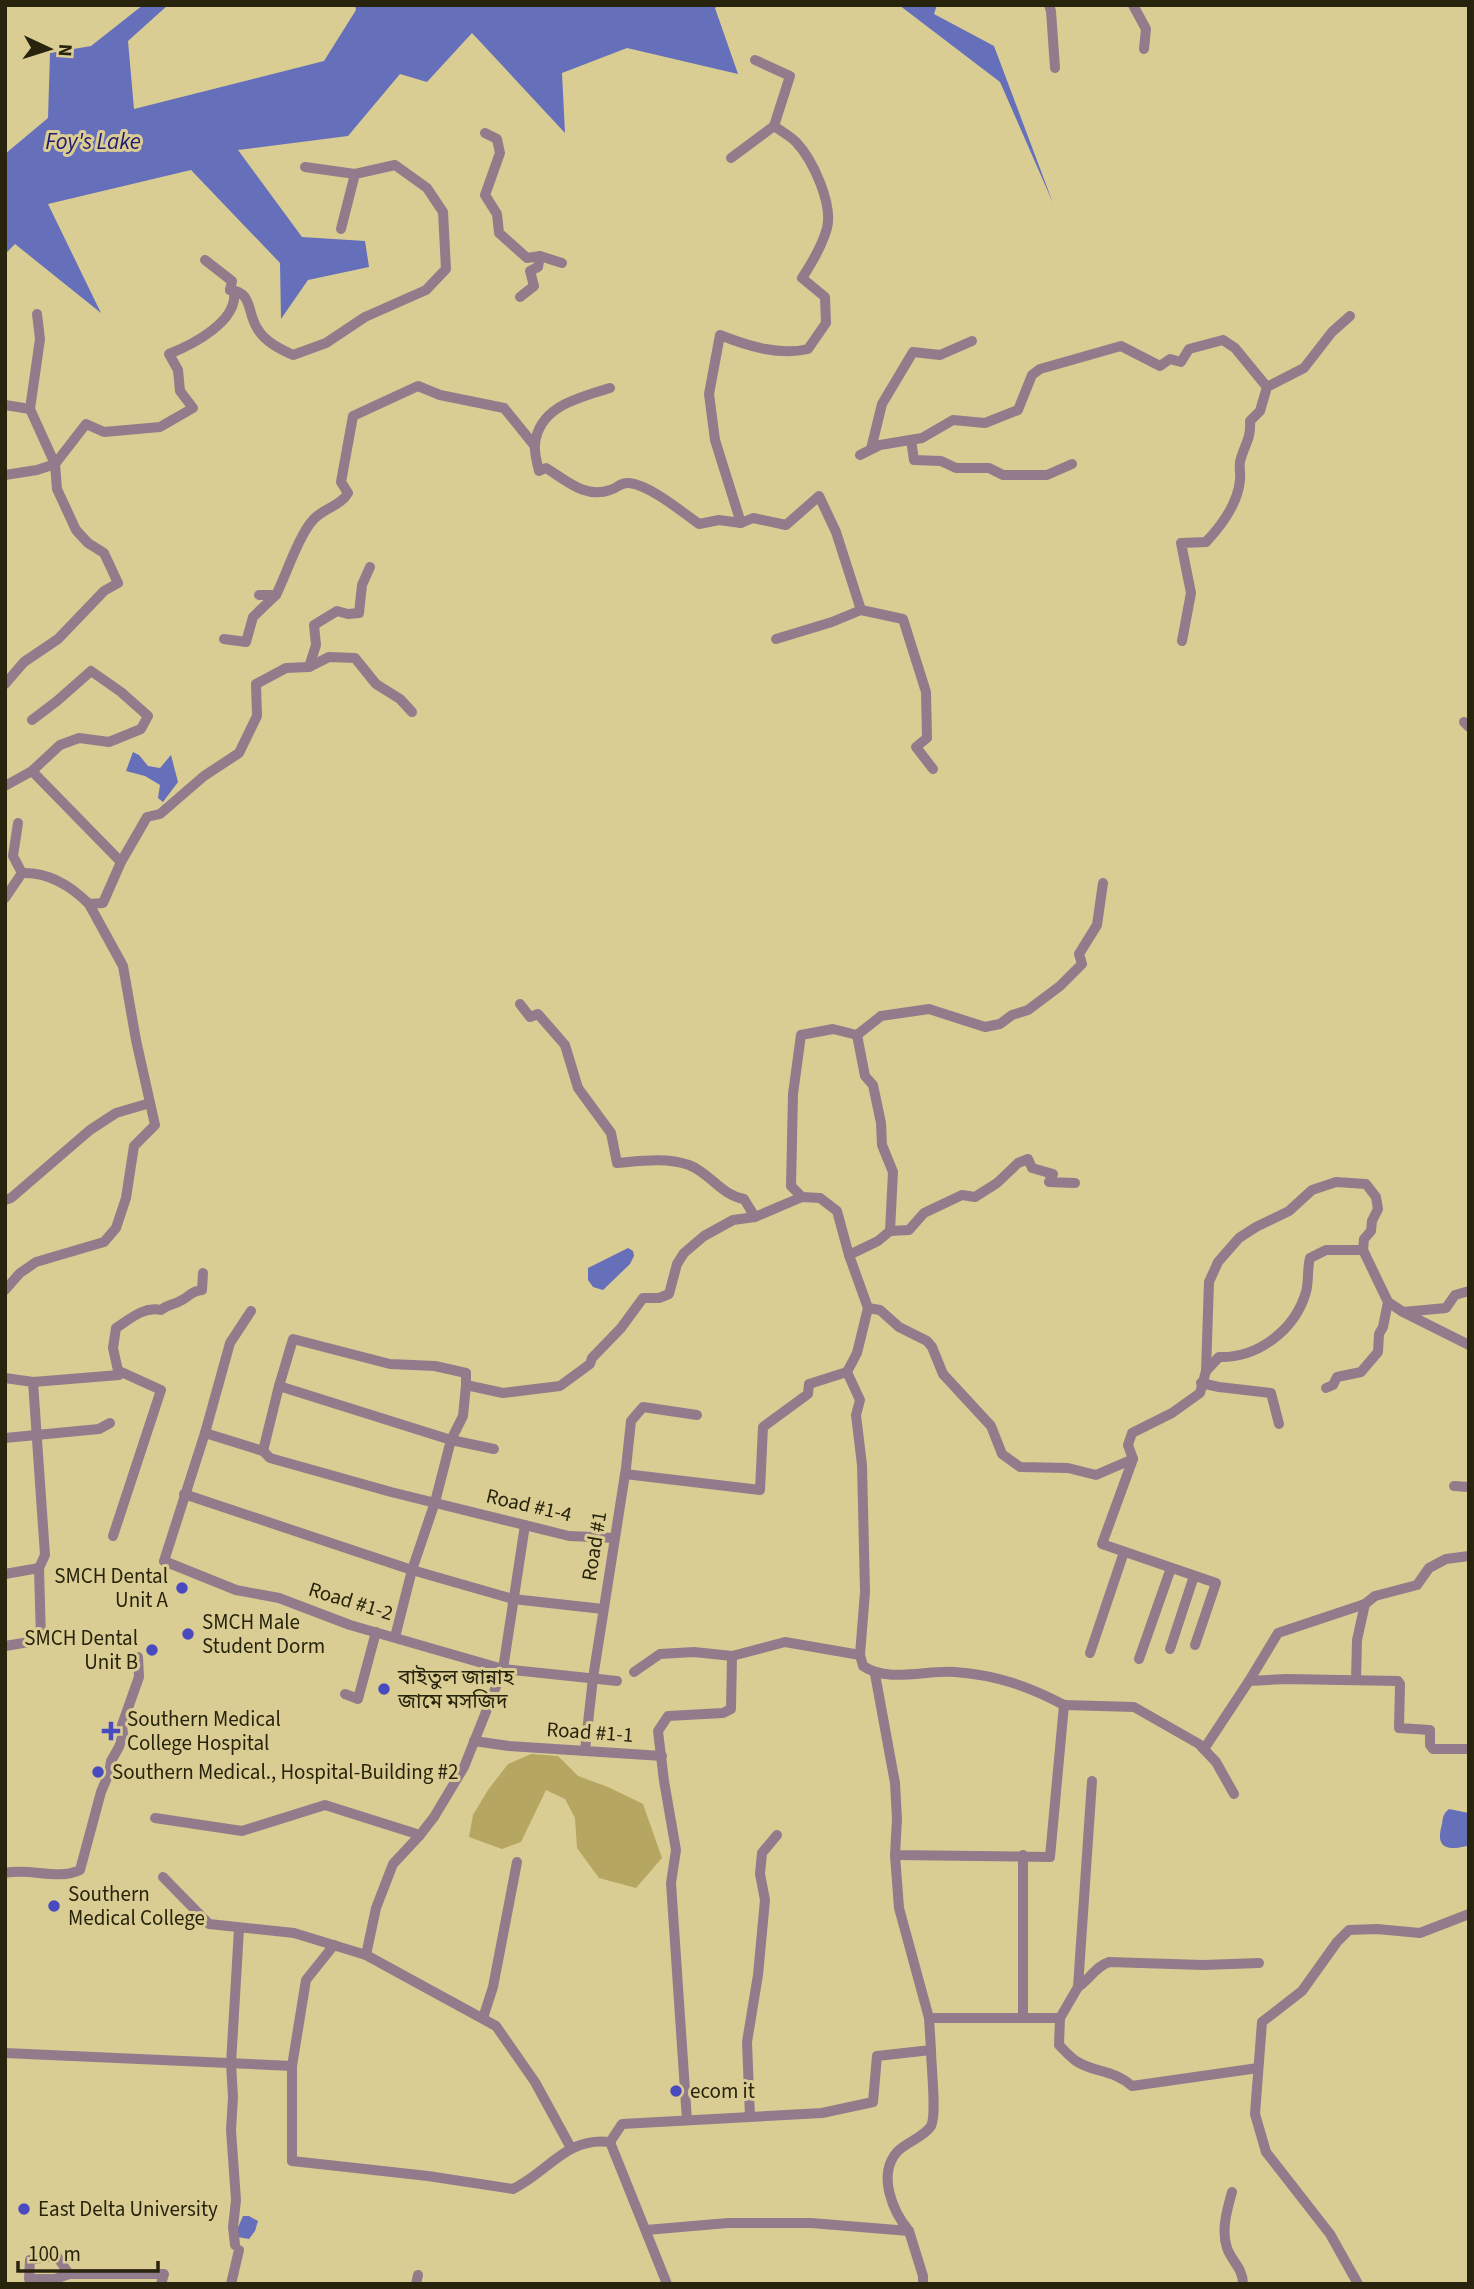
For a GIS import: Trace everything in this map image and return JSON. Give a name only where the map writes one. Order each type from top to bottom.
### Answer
[{"type":"street","points":[[1048,5],[1051,10],[1055,68]]},
{"type":"street","points":[[1133,5],[1146,29],[1144,49]]},
{"type":"street","points":[[731,158],[774,126],[790,76],[755,60]]},
{"type":"street","points":[[741,523],[715,440],[709,394],[720,335],[744,345],[791,353],[808,349],[826,323],[825,297],[802,278],[813,261],[827,228],[828,208],[813,165],[795,141],[774,126]]},
{"type":"street","points":[[485,133],[497,139],[500,153],[485,195],[497,214],[499,233],[527,258],[540,256],[562,263]]},
{"type":"street","points":[[230,290],[239,291],[248,299],[251,316],[258,330],[274,346],[293,355],[326,343],[365,317],[426,290],[446,269],[443,212],[427,188],[395,164],[355,174],[305,167]]},
{"type":"street","points":[[341,229],[355,174]]},
{"type":"street","points":[[520,297],[534,286],[530,271],[538,267],[540,256]]},
{"type":"street","points":[[205,260],[232,281],[230,290]]},
{"type":"street","points":[[5,475],[55,464],[86,424],[104,432],[163,431],[193,408],[180,391],[178,370],[170,354],[184,348],[227,319],[236,300],[234,292],[230,290]]},
{"type":"street","points":[[5,684],[24,662],[58,639],[104,591],[118,583],[104,553],[88,543],[76,530],[57,489],[55,464],[30,409],[40,339],[37,314]]},
{"type":"street","points":[[1182,641],[1191,593],[1181,543],[1206,542],[1220,528],[1234,502],[1240,481],[1240,461],[1251,436],[1250,421],[1260,411],[1267,387],[1304,368],[1332,332],[1350,316]]},
{"type":"street","points":[[860,455],[880,445],[922,438],[953,420],[985,423],[1018,410],[1032,375],[1040,369],[1121,346],[1160,366],[1170,359],[1181,362],[1189,349],[1223,340],[1235,348],[1267,387]]},
{"type":"street","points":[[871,449],[883,404],[913,352],[940,355],[972,341]]},
{"type":"street","points":[[224,639],[246,642],[253,617],[276,595],[313,520],[328,507],[344,500],[348,493],[341,482],[353,415],[418,386],[440,395],[504,408],[534,445]]},
{"type":"street","points":[[610,388],[566,402],[541,420],[534,445],[539,471],[546,468],[587,493],[611,490],[621,483],[632,483],[655,494],[699,524],[719,520],[741,523],[752,519],[786,525],[819,496],[836,532],[862,610]]},
{"type":"street","points":[[5,405],[30,409]]},
{"type":"street","points":[[911,440],[914,460],[941,461],[956,468],[989,468],[1003,475],[1047,475],[1072,464]]},
{"type":"street","points":[[309,667],[316,645],[314,625],[337,611],[348,614],[359,612],[362,585],[370,567]]},
{"type":"street","points":[[259,595],[276,595]]},
{"type":"street","points":[[776,639],[862,610],[902,619],[926,692],[927,738],[916,747],[933,769]]},
{"type":"street","points":[[89,904],[103,903],[121,862],[147,817],[160,814],[204,776],[239,753],[257,716],[256,684],[286,668],[309,667],[329,657],[355,658],[376,684],[400,699],[412,712]]},
{"type":"street","points":[[5,786],[32,771],[60,746],[79,738],[109,742],[141,729],[148,716],[121,692],[90,671],[32,720]]},
{"type":"street","points":[[32,771],[121,862]]},
{"type":"street","points":[[18,823],[13,856],[22,873]]},
{"type":"street","points":[[5,898],[22,873]]},
{"type":"street","points":[[5,1290],[20,1273],[36,1262],[104,1242],[116,1228],[126,1198],[134,1146],[155,1125],[122,966],[89,904],[74,890],[38,873],[22,873]]},
{"type":"street","points":[[857,1035],[881,1016],[929,1009],[985,1027],[1000,1024],[1012,1015],[1028,1010],[1060,986],[1082,964],[1079,954],[1097,925],[1103,883]]},
{"type":"street","points":[[520,1004],[530,1017],[538,1014],[565,1045],[578,1088],[611,1133],[618,1163],[657,1160],[690,1165],[732,1197],[744,1199],[755,1217]]},
{"type":"street","points":[[802,1197],[791,1186],[793,1094],[801,1035],[833,1028],[857,1035]]},
{"type":"street","points":[[857,1035],[864,1076],[873,1085],[881,1123],[882,1144],[892,1172],[890,1231]]},
{"type":"street","points":[[5,1200],[11,1198],[90,1130],[116,1113],[150,1103]]},
{"type":"street","points":[[849,1255],[878,1241],[890,1231],[909,1230],[924,1213],[962,1195],[975,1197],[997,1183],[1018,1163],[1028,1159],[1032,1168],[1053,1174],[1049,1182],[1075,1183]]},
{"type":"street","points":[[1206,1371],[1209,1282],[1217,1262],[1239,1238],[1289,1211],[1312,1190],[1336,1182],[1366,1184],[1376,1197],[1378,1209],[1371,1231],[1364,1239],[1363,1251],[1388,1302],[1469,1345]]},
{"type":"street","points":[[263,1451],[293,1339],[390,1364],[435,1366],[466,1373],[466,1385],[503,1393],[560,1386],[590,1364],[592,1358],[621,1328],[643,1298],[659,1298],[669,1294],[677,1264],[684,1253],[704,1236],[733,1220],[755,1217],[802,1197],[820,1198],[836,1211],[868,1307],[857,1353],[847,1372],[809,1384],[808,1394],[763,1427],[760,1490],[625,1474]]},
{"type":"street","points":[[1195,1644],[1216,1586],[1214,1582],[1102,1544],[1133,1459],[1128,1445],[1132,1433],[1172,1413],[1200,1393],[1206,1371],[1219,1357],[1236,1357],[1261,1349],[1289,1324],[1302,1306],[1308,1288],[1310,1258],[1326,1250],[1363,1251]]},
{"type":"street","points":[[5,1378],[33,1382],[119,1375],[113,1348],[117,1328],[139,1313],[153,1308],[160,1310],[167,1304],[181,1301],[192,1291],[202,1290],[203,1273]]},
{"type":"street","points":[[1403,1312],[1446,1308],[1455,1295],[1469,1291]]},
{"type":"street","points":[[1326,1388],[1333,1385],[1337,1377],[1362,1372],[1378,1352],[1379,1334],[1388,1302]]},
{"type":"street","points":[[868,1307],[880,1310],[899,1327],[927,1341],[943,1374],[991,1426],[1003,1454],[1020,1467],[1068,1468],[1096,1475],[1133,1459]]},
{"type":"street","points":[[251,1311],[230,1343],[205,1433],[184,1494],[412,1570],[513,1599],[603,1609]]},
{"type":"street","points":[[113,1536],[161,1390],[119,1371]]},
{"type":"street","points":[[847,1372],[860,1400],[856,1415],[862,1465],[865,1592],[860,1655],[863,1667],[875,1674],[952,1671],[998,1677],[1064,1705],[1134,1707],[1205,1749],[1216,1762],[1234,1794]]},
{"type":"street","points":[[5,1646],[41,1640],[40,1568],[45,1555],[33,1382]]},
{"type":"street","points":[[1201,1383],[1219,1388],[1271,1392],[1279,1424]]},
{"type":"street","name":"Road #1-2","points":[[184,1494],[164,1561],[236,1590],[279,1598],[350,1625],[395,1637],[451,1440],[463,1416],[466,1385]]},
{"type":"street","points":[[279,1386],[451,1440],[494,1449]]},
{"type":"street","name":"Road #1","points":[[585,1750],[631,1421],[643,1407],[697,1415]]},
{"type":"street","points":[[5,1438],[99,1429],[110,1423]]},
{"type":"street","name":"Road #1-4","points":[[205,1433],[263,1451],[270,1458],[391,1492],[569,1536],[615,1538]]},
{"type":"street","points":[[1454,1486],[1469,1487]]},
{"type":"street","points":[[366,1955],[376,1908],[393,1864],[420,1835],[464,1767],[502,1670],[525,1525]]},
{"type":"street","points":[[1090,1653],[1124,1552]]},
{"type":"street","points":[[1205,1749],[1278,1633],[1365,1604],[1375,1596],[1417,1585],[1429,1568],[1446,1559],[1469,1556]]},
{"type":"street","points":[[5,1574],[40,1568]]},
{"type":"street","points":[[1139,1659],[1171,1568]]},
{"type":"street","points":[[1170,1649],[1194,1576]]},
{"type":"street","points":[[1356,1680],[1357,1640],[1365,1604]]},
{"type":"street","points":[[345,1694],[358,1699],[376,1632]]},
{"type":"street","points":[[395,1637],[502,1670],[617,1681]]},
{"type":"street","points":[[634,1672],[660,1654],[694,1652],[732,1656],[785,1642],[860,1655]]},
{"type":"street","points":[[687,2120],[671,1883],[676,1850],[658,1731],[668,1716],[723,1713],[731,1709],[732,1656]]},
{"type":"street","points":[[5,1873],[16,1870],[69,1875],[80,1870],[101,1792],[110,1773],[111,1761],[119,1747],[123,1734],[122,1725],[139,1677],[138,1657]]},
{"type":"street","points":[[875,1674],[895,1783],[895,1855],[899,1908],[929,2018],[934,2114],[930,2126],[897,2152],[891,2164],[888,2195],[909,2231],[923,2284]]},
{"type":"street","points":[[1249,1681],[1398,1681],[1401,1684],[1399,1728],[1430,1730],[1430,1745],[1433,1749],[1469,1749]]},
{"type":"street","points":[[895,1855],[1050,1857],[1064,1705]]},
{"type":"street","name":"Road #1-1","points":[[474,1741],[509,1746],[662,1756]]},
{"type":"street","points":[[1078,1987],[1092,1781]]},
{"type":"street","points":[[155,1818],[242,1831],[325,1805],[420,1835]]},
{"type":"street","points":[[750,2117],[747,2042],[758,1975],[765,1899],[760,1874],[762,1853],[777,1835]]},
{"type":"street","points":[[1023,1856],[1023,2017]]},
{"type":"street","points":[[483,2018],[493,1987],[517,1862]]},
{"type":"street","points":[[163,1877],[209,1924],[294,1933],[366,1955],[496,2026],[535,2082],[571,2148]]},
{"type":"street","points":[[1358,2284],[1329,2234],[1266,2152],[1255,2114],[1262,2022],[1302,1991],[1337,1942],[1349,1930],[1377,1929],[1420,1933],[1469,1914]]},
{"type":"street","points":[[231,2284],[237,2247],[233,2227],[236,2200],[231,2130],[239,1929]]},
{"type":"street","points":[[334,1945],[306,1980],[292,2066],[292,2161],[428,2176],[513,2189],[524,2184],[571,2148],[594,2140],[610,2142]]},
{"type":"street","points":[[1258,2068],[1132,2087],[1123,2078],[1077,2061],[1059,2045],[1060,2018],[1078,1987],[1090,1979],[1098,1966],[1109,1962],[1259,1964]]},
{"type":"street","points":[[929,2018],[1060,2018]]},
{"type":"street","points":[[610,2142],[622,2124],[822,2113],[873,2102],[877,2056],[931,2050]]},
{"type":"street","points":[[5,2053],[292,2066]]},
{"type":"street","points":[[610,2142],[667,2284]]},
{"type":"street","points":[[1232,2192],[1225,2216],[1227,2249],[1243,2274],[1243,2284]]},
{"type":"street","points":[[646,2230],[728,2222],[811,2223],[909,2231]]},
{"type":"street","points":[[69,2274],[163,2279]]},
{"type":"shaded area","points":[[531,1754],[558,1756],[578,1776],[643,1804],[662,1858],[636,1888],[599,1878],[577,1848],[575,1818],[565,1799],[546,1790],[521,1842],[502,1849],[469,1837],[473,1815],[488,1790],[508,1764]]},
{"type":"water","name":"Foy's Lake","points":[[143,5],[168,5],[128,41],[134,109],[324,61],[356,10],[355,5],[719,5],[715,8],[738,74],[627,48],[562,73],[565,133],[472,33],[427,82],[400,74],[348,136],[238,150],[302,237],[365,241],[369,267],[308,280],[281,319],[280,263],[191,170],[48,204],[101,313],[15,244],[5,254],[5,154],[48,118],[50,53],[91,46]]},
{"type":"water","points":[[899,5],[937,5],[934,14],[994,46],[1053,203],[1000,82]]},
{"type":"water","points":[[133,752],[148,766],[160,768],[171,755],[178,782],[163,802],[158,798],[160,785],[145,776],[126,771]]},
{"type":"water","points":[[628,1248],[633,1251],[634,1256],[630,1264],[603,1290],[593,1287],[588,1280],[588,1268]]},
{"type":"water","points":[[1449,1809],[1469,1813],[1467,1846],[1448,1848],[1442,1843],[1440,1832],[1443,1817]]},
{"type":"water","points":[[243,2216],[258,2221],[249,2239],[238,2237],[236,2232]]},
{"type":"place","name":"SMCH Dental Unit A","points":[[182,1588]]},
{"type":"place","name":"SMCH Male Student Dorm","points":[[188,1634]]},
{"type":"place","name":"SMCH Dental Unit B","points":[[152,1650]]},
{"type":"place","name":"বাইতুল জান্নাহ জামে মসজিদ","points":[[384,1689]]},
{"type":"place","name":"Southern Medical College Hospital","points":[[111,1731]]},
{"type":"place","name":"Southern Medical., Hospital-Building #2","points":[[98,1772]]},
{"type":"place","name":"Southern Medical College","points":[[54,1906]]},
{"type":"place","name":"ecom it","points":[[676,2091]]},
{"type":"place","name":"East Delta University","points":[[24,2209]]}]
